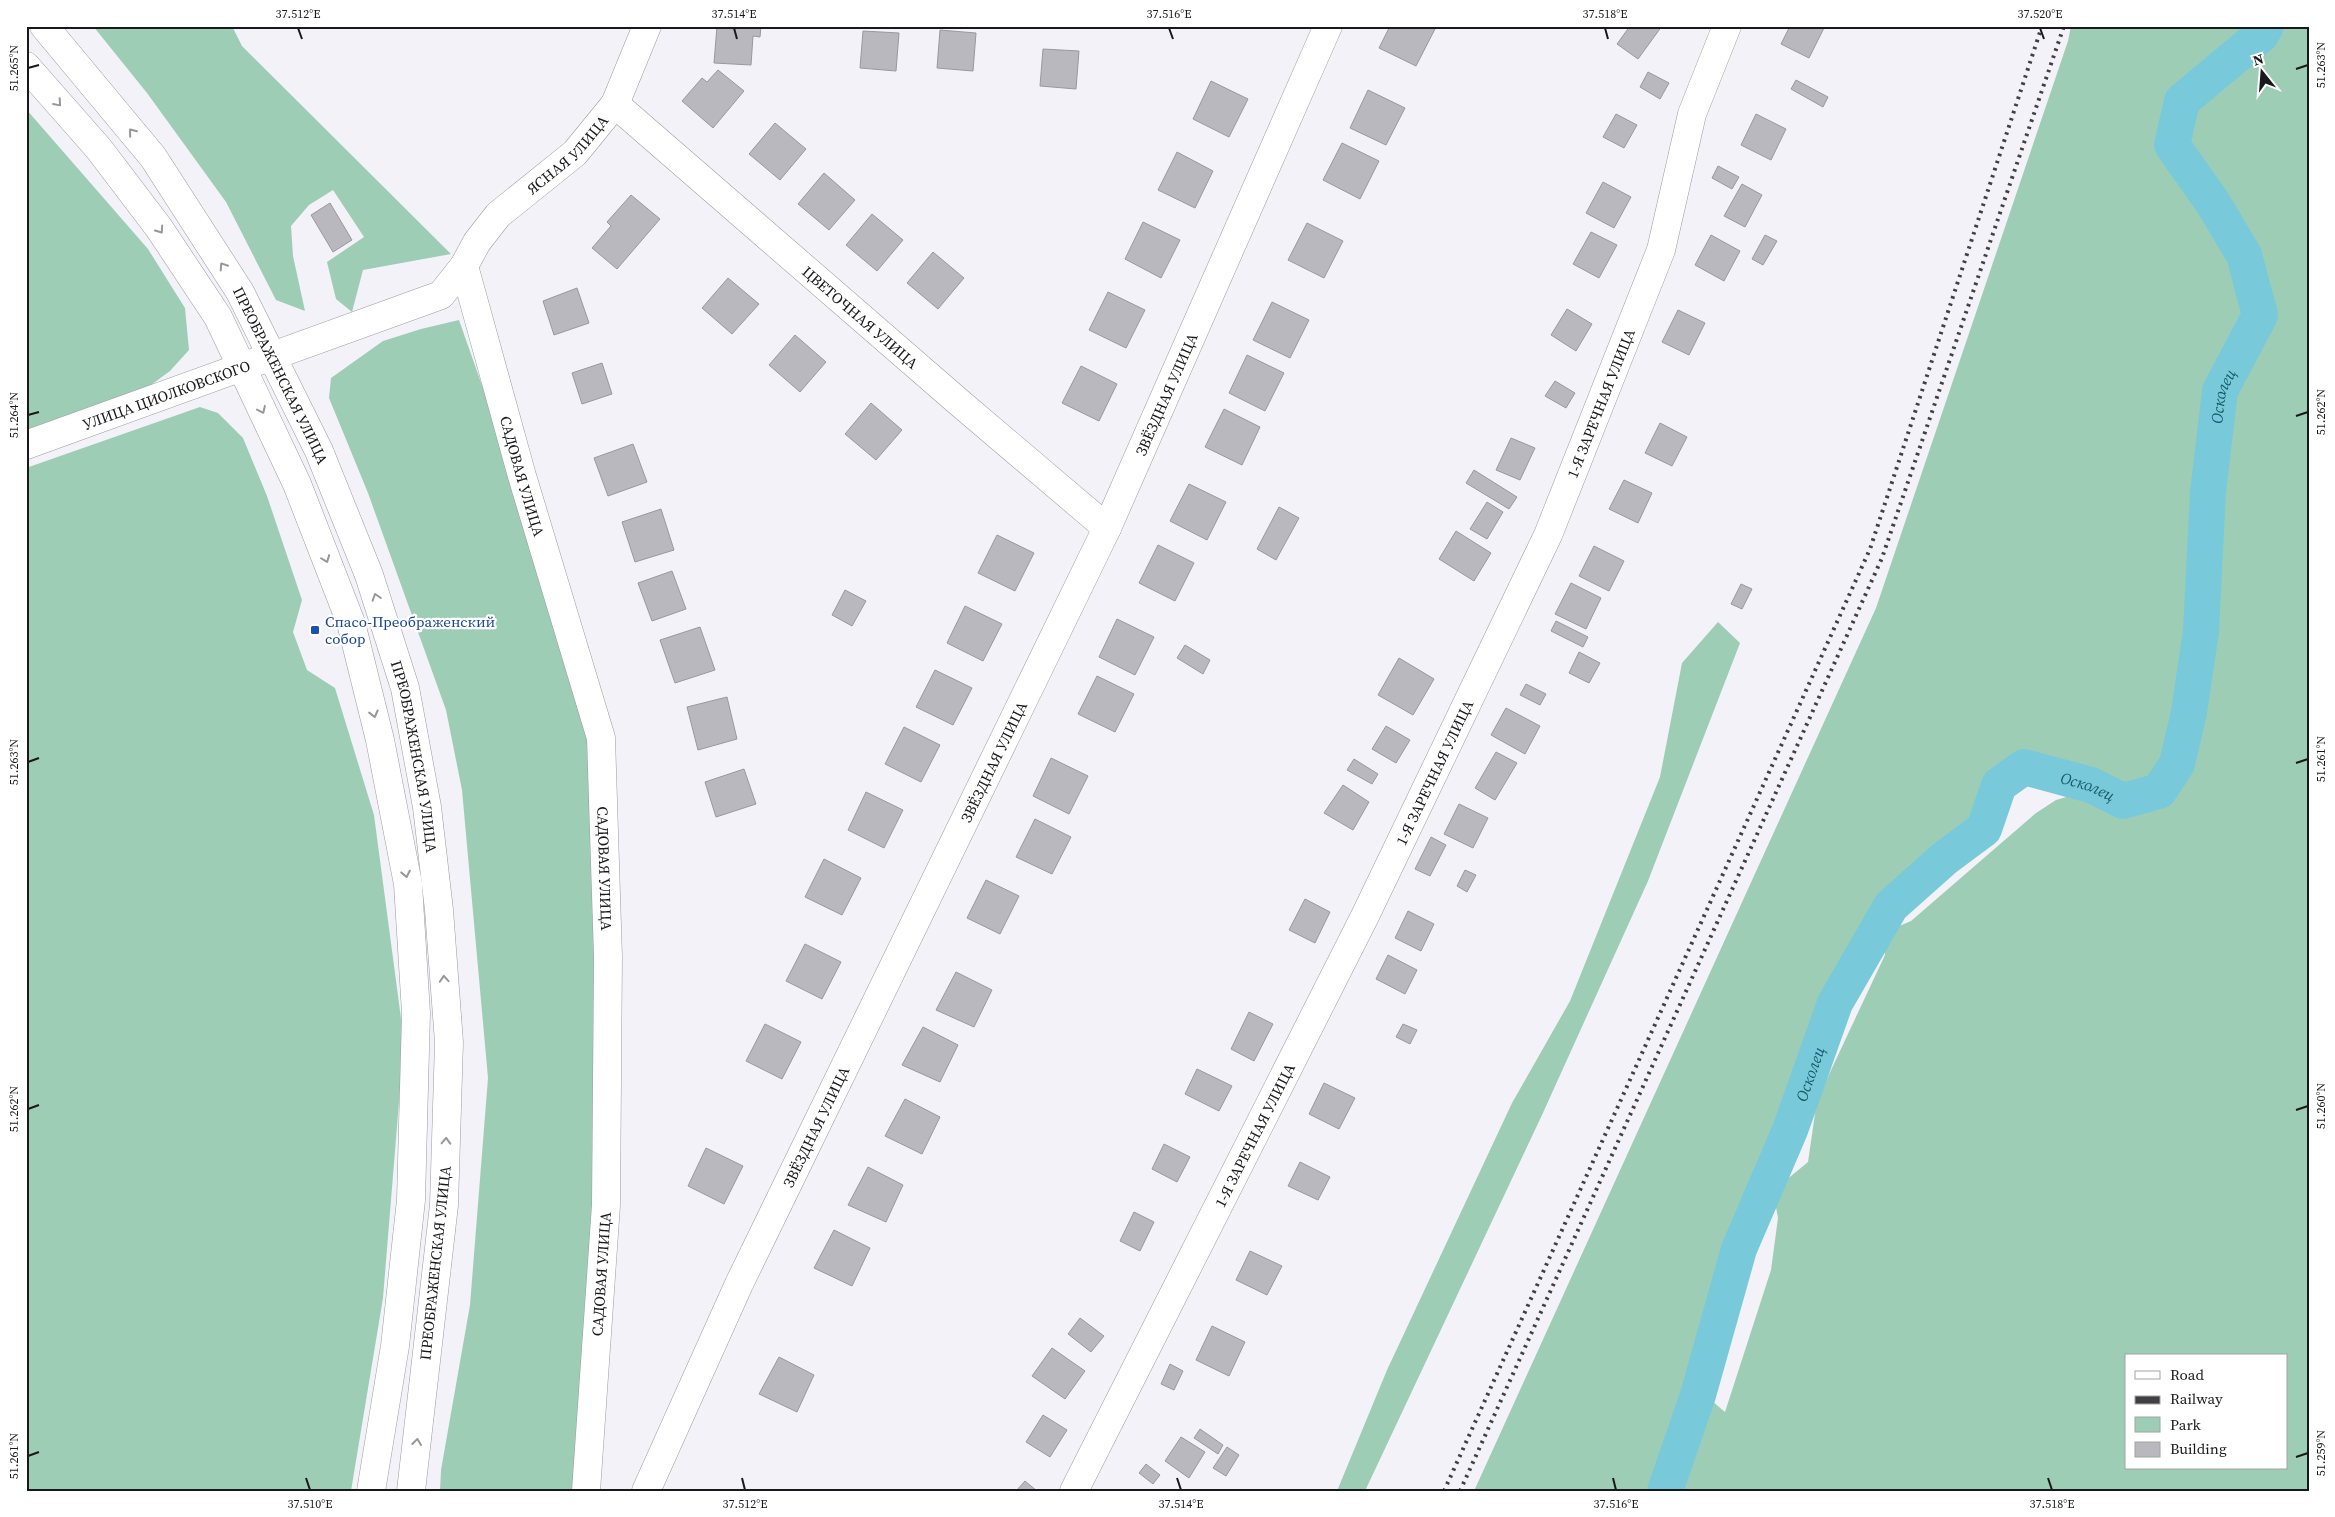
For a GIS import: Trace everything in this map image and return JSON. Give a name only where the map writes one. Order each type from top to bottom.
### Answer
[{"type":"street","name":"ПРЕОБРАЖЕНСКАЯ УЛИЦА","points":[[44,26],[153,157],[240,292],[319,451],[370,575],[405,688],[427,807],[439,910],[449,1042],[444,1205],[411,1491]]},
{"type":"street","name":"ЯСНАЯ УЛИЦА","points":[[464,266],[477,242],[498,214],[575,153],[615,104],[647,26]]},
{"type":"street","name":"ЗВЁЗДНАЯ УЛИЦА","points":[[646,1491],[739,1284],[1107,528],[1328,26]]},
{"type":"street","name":"1-Я ЗАРЕЧНАЯ УЛИЦА","points":[[1074,1491],[1364,916],[1548,535],[1661,250],[1692,114],[1727,26]]},
{"type":"street","name":"ПРЕОБРАЖЕНСКАЯ УЛИЦА","points":[[26,66],[99,149],[159,228],[218,317],[297,484],[351,623],[380,740],[408,884],[416,1013],[411,1200],[395,1346],[371,1491]]},
{"type":"street","name":"ЦВЕТОЧНАЯ УЛИЦА","points":[[615,104],[1107,528]]},
{"type":"street","name":"УЛИЦА ЦИОЛКОВСКОГО","points":[[26,445],[270,355],[441,295],[464,266]]},
{"type":"street","name":"САДОВАЯ УЛИЦА","points":[[464,266],[522,476],[600,738],[608,957],[606,1205],[586,1491]]},
{"type":"green space","points":[[93,26],[232,26],[242,46],[451,254],[363,270],[352,312],[336,299],[327,262],[364,237],[333,190],[309,205],[291,226],[293,256],[305,311],[276,300],[226,202],[147,93]]},
{"type":"green space","points":[[2071,26],[2256,26],[2194,74],[2172,106],[2171,123],[2166,145],[2207,201],[2235,257],[2248,327],[2214,389],[2201,501],[2185,686],[2186,710],[2174,764],[2157,789],[2124,798],[2093,782],[2023,764],[1996,782],[1981,825],[1942,854],[1887,903],[1829,1002],[1785,1128],[1731,1250],[1690,1393],[1658,1491],[1474,1491],[1876,608],[2068,41]]},
{"type":"green space","points":[[2277,26],[2309,26],[2309,1491],[1672,1491],[1705,1395],[1725,1412],[1771,1270],[1778,1218],[1773,1191],[1808,1162],[1817,1100],[1885,955],[1885,932],[1911,921],[2036,813],[2056,800],[2090,790],[2123,807],[2165,794],[2183,765],[2200,695],[2226,391],[2268,313],[2252,256],[2222,204],[2179,146],[2186,106],[2235,70]]},
{"type":"green space","points":[[26,109],[148,249],[185,308],[189,350],[170,371],[144,390],[26,433]]},
{"type":"green space","points":[[459,320],[569,633],[606,845],[583,1491],[440,1491],[441,1470],[470,1305],[488,1078],[462,790],[446,710],[368,493],[329,398],[331,378],[383,341]]},
{"type":"green space","points":[[200,407],[218,413],[243,438],[267,496],[302,600],[293,632],[307,670],[335,688],[374,815],[404,1041],[383,1298],[351,1491],[26,1491],[26,468]]},
{"type":"green space","points":[[1718,622],[1740,643],[1648,881],[1542,1115],[1365,1491],[1337,1491],[1387,1370],[1512,1103],[1570,1001],[1660,777],[1682,663]]},
{"type":"building","points":[[717,26],[761,26],[760,37],[753,36],[751,65],[714,63]]},
{"type":"building","points":[[1390,26],[1430,26],[1435,29],[1416,66],[1379,48]]},
{"type":"building","points":[[1630,26],[1662,26],[1638,59],[1617,44]]},
{"type":"building","points":[[1790,26],[1825,26],[1809,58],[1781,44]]},
{"type":"building","points":[[940,30],[976,33],[973,71],[937,68]]},
{"type":"building","points":[[863,31],[899,33],[896,71],[860,68]]},
{"type":"building","points":[[1043,49],[1079,51],[1076,89],[1040,86]]},
{"type":"building","points":[[718,70],[744,91],[713,128],[682,101],[702,78],[707,82]]},
{"type":"building","points":[[1648,72],[1669,83],[1660,99],[1640,87]]},
{"type":"building","points":[[1796,80],[1828,97],[1823,107],[1791,89]]},
{"type":"building","points":[[1211,81],[1248,99],[1229,137],[1193,119]]},
{"type":"building","points":[[1368,90],[1405,108],[1386,145],[1350,128]]},
{"type":"building","points":[[1616,114],[1637,125],[1624,148],[1603,137]]},
{"type":"building","points":[[1756,114],[1786,129],[1771,160],[1741,145]]},
{"type":"building","points":[[775,123],[806,149],[780,180],[749,154]]},
{"type":"building","points":[[1342,143],[1379,161],[1360,199],[1323,180]]},
{"type":"building","points":[[1177,152],[1213,171],[1195,208],[1158,190]]},
{"type":"building","points":[[1718,166],[1739,177],[1732,189],[1712,178]]},
{"type":"building","points":[[824,173],[855,200],[829,230],[798,204]]},
{"type":"building","points":[[1603,182],[1631,197],[1614,228],[1586,213]]},
{"type":"building","points":[[1742,184],[1762,195],[1745,227],[1724,216]]},
{"type":"building","points":[[631,195],[660,219],[617,269],[592,248],[611,226],[607,222]]},
{"type":"building","points":[[330,203],[352,240],[333,252],[311,215]]},
{"type":"building","points":[[872,214],[903,240],[877,271],[846,245]]},
{"type":"building","points":[[1143,222],[1180,240],[1161,278],[1125,259]]},
{"type":"building","points":[[1307,223],[1343,241],[1324,278],[1288,260]]},
{"type":"building","points":[[1591,232],[1617,245],[1599,278],[1573,264]]},
{"type":"building","points":[[1711,235],[1740,251],[1724,281],[1695,265]]},
{"type":"building","points":[[1765,235],[1777,241],[1763,265],[1752,259]]},
{"type":"building","points":[[933,252],[964,278],[938,309],[907,283]]},
{"type":"building","points":[[728,278],[759,304],[732,334],[702,308]]},
{"type":"building","points":[[577,288],[589,323],[554,335],[543,301]]},
{"type":"building","points":[[1108,292],[1145,310],[1126,348],[1089,330]]},
{"type":"building","points":[[1272,302],[1309,320],[1290,358],[1253,340]]},
{"type":"building","points":[[1567,309],[1592,324],[1576,351],[1551,335]]},
{"type":"building","points":[[1678,310],[1705,323],[1689,355],[1662,342]]},
{"type":"building","points":[[795,335],[826,362],[800,392],[769,365]]},
{"type":"building","points":[[1247,355],[1284,373],[1265,411],[1229,393]]},
{"type":"building","points":[[602,363],[612,394],[582,404],[572,373]]},
{"type":"building","points":[[1081,366],[1117,384],[1099,421],[1062,403]]},
{"type":"building","points":[[1555,381],[1575,393],[1566,408],[1545,396]]},
{"type":"building","points":[[871,403],[902,430],[876,460],[845,434]]},
{"type":"building","points":[[1224,409],[1260,427],[1242,465],[1205,447]]},
{"type":"building","points":[[1660,423],[1687,437],[1672,466],[1645,453]]},
{"type":"building","points":[[1511,438],[1535,448],[1520,480],[1496,470]]},
{"type":"building","points":[[633,444],[647,482],[608,496],[594,458]]},
{"type":"building","points":[[1474,470],[1517,497],[1509,509],[1466,483]]},
{"type":"building","points":[[1624,480],[1652,493],[1638,523],[1609,509]]},
{"type":"building","points":[[1189,484],[1226,502],[1207,540],[1170,521]]},
{"type":"building","points":[[1487,502],[1503,512],[1487,539],[1470,529]]},
{"type":"building","points":[[1279,507],[1299,518],[1276,560],[1257,549]]},
{"type":"building","points":[[661,509],[674,550],[635,562],[622,522]]},
{"type":"building","points":[[1456,531],[1491,553],[1474,581],[1439,559]]},
{"type":"building","points":[[997,535],[1034,553],[1015,591],[978,573]]},
{"type":"building","points":[[1158,545],[1194,563],[1175,601],[1139,583]]},
{"type":"building","points":[[1594,546],[1624,561],[1609,591],[1579,576]]},
{"type":"building","points":[[672,571],[686,609],[652,621],[638,583]]},
{"type":"building","points":[[1571,583],[1601,598],[1586,629],[1555,614]]},
{"type":"building","points":[[1741,584],[1752,589],[1742,609],[1731,604]]},
{"type":"building","points":[[845,590],[866,601],[852,626],[832,615]]},
{"type":"building","points":[[965,606],[1002,624],[983,661],[947,643]]},
{"type":"building","points":[[1117,619],[1154,637],[1135,675],[1099,657]]},
{"type":"building","points":[[1556,621],[1588,637],[1583,647],[1551,631]]},
{"type":"building","points":[[700,627],[715,670],[675,683],[660,640]]},
{"type":"building","points":[[1185,645],[1210,660],[1203,674],[1177,658]]},
{"type":"building","points":[[1579,652],[1600,663],[1589,683],[1569,673]]},
{"type":"building","points":[[1399,658],[1434,679],[1413,715],[1378,695]]},
{"type":"building","points":[[935,670],[972,688],[953,725],[916,707]]},
{"type":"building","points":[[1097,676],[1134,694],[1115,732],[1078,714]]},
{"type":"building","points":[[1526,684],[1546,694],[1540,705],[1520,695]]},
{"type":"building","points":[[727,697],[737,739],[698,750],[687,707]]},
{"type":"building","points":[[1506,708],[1540,726],[1525,754],[1491,735]]},
{"type":"building","points":[[1386,726],[1410,740],[1396,763],[1372,749]]},
{"type":"building","points":[[904,727],[940,745],[921,782],[885,764]]},
{"type":"building","points":[[1496,752],[1517,763],[1495,800],[1475,788]]},
{"type":"building","points":[[1051,758],[1088,776],[1069,814],[1033,796]]},
{"type":"building","points":[[1354,759],[1378,774],[1372,784],[1347,770]]},
{"type":"building","points":[[744,769],[756,804],[716,817],[705,782]]},
{"type":"building","points":[[1343,785],[1369,802],[1353,830],[1324,813]]},
{"type":"building","points":[[866,792],[903,810],[884,848],[848,830]]},
{"type":"building","points":[[1459,804],[1488,818],[1473,848],[1444,834]]},
{"type":"building","points":[[1035,819],[1071,837],[1052,874],[1016,857]]},
{"type":"building","points":[[1431,837],[1446,845],[1430,876],[1415,869]]},
{"type":"building","points":[[824,859],[861,878],[842,915],[805,897]]},
{"type":"building","points":[[1465,870],[1476,875],[1467,892],[1457,886]]},
{"type":"building","points":[[986,880],[1019,896],[1000,934],[967,918]]},
{"type":"building","points":[[1305,899],[1330,912],[1315,943],[1289,930]]},
{"type":"building","points":[[1408,911],[1434,924],[1421,951],[1395,938]]},
{"type":"building","points":[[805,944],[841,962],[822,999],[786,981]]},
{"type":"building","points":[[1388,955],[1417,970],[1405,994],[1376,979]]},
{"type":"building","points":[[956,972],[992,990],[974,1027],[936,1010]]},
{"type":"building","points":[[1249,1012],[1273,1024],[1254,1061],[1231,1049]]},
{"type":"building","points":[[765,1024],[801,1042],[782,1079],[746,1061]]},
{"type":"building","points":[[1403,1024],[1417,1030],[1410,1044],[1396,1037]]},
{"type":"building","points":[[923,1027],[958,1045],[940,1082],[902,1065]]},
{"type":"building","points":[[1197,1069],[1232,1086],[1219,1111],[1185,1094]]},
{"type":"building","points":[[1324,1083],[1355,1098],[1339,1129],[1309,1114]]},
{"type":"building","points":[[905,1099],[940,1117],[922,1154],[885,1136]]},
{"type":"building","points":[[1164,1144],[1190,1157],[1177,1182],[1152,1169]]},
{"type":"building","points":[[706,1148],[743,1166],[724,1204],[688,1186]]},
{"type":"building","points":[[1300,1162],[1330,1177],[1318,1200],[1288,1186]]},
{"type":"building","points":[[868,1167],[903,1185],[886,1222],[848,1205]]},
{"type":"building","points":[[1134,1212],[1154,1222],[1140,1251],[1120,1241]]},
{"type":"building","points":[[834,1230],[870,1248],[852,1286],[814,1268]]},
{"type":"building","points":[[1250,1251],[1282,1266],[1267,1295],[1236,1280]]},
{"type":"building","points":[[1080,1318],[1104,1336],[1091,1352],[1068,1334]]},
{"type":"building","points":[[1212,1326],[1245,1342],[1229,1376],[1196,1360]]},
{"type":"building","points":[[1052,1348],[1085,1371],[1065,1399],[1032,1376]]},
{"type":"building","points":[[779,1357],[814,1375],[797,1412],[759,1394]]},
{"type":"building","points":[[1170,1364],[1183,1371],[1174,1390],[1161,1384]]},
{"type":"building","points":[[1043,1415],[1067,1430],[1050,1457],[1026,1442]]},
{"type":"building","points":[[1200,1429],[1223,1445],[1218,1454],[1194,1438]]},
{"type":"building","points":[[1181,1437],[1205,1452],[1189,1478],[1165,1461]]},
{"type":"building","points":[[1227,1447],[1239,1455],[1226,1476],[1213,1468]]},
{"type":"building","points":[[1146,1464],[1160,1475],[1153,1484],[1139,1473]]},
{"type":"building","points":[[1025,1481],[1037,1491],[1016,1491]]},
{"type":"waterway","name":"Осколец","points":[[1665,1491],[1698,1395],[1739,1249],[1790,1130],[1835,1003],[1891,906],[1945,858],[1984,829],[1999,785],[2024,767],[2091,785],[2123,801],[2159,791],[2177,764],[2189,712],[2201,631],[2208,492],[2220,391],[2260,315],[2244,255],[2213,203],[2172,145],[2182,101],[2261,35],[2266,26]]},
{"type":"railway","points":[[1444,1491],[1870,549],[2042,26]]},
{"type":"railway","points":[[1460,1491],[1882,558],[2064,26]]},
{"type":"place","name":"Спасо-Преображенский собор","points":[[315,630]]}]
